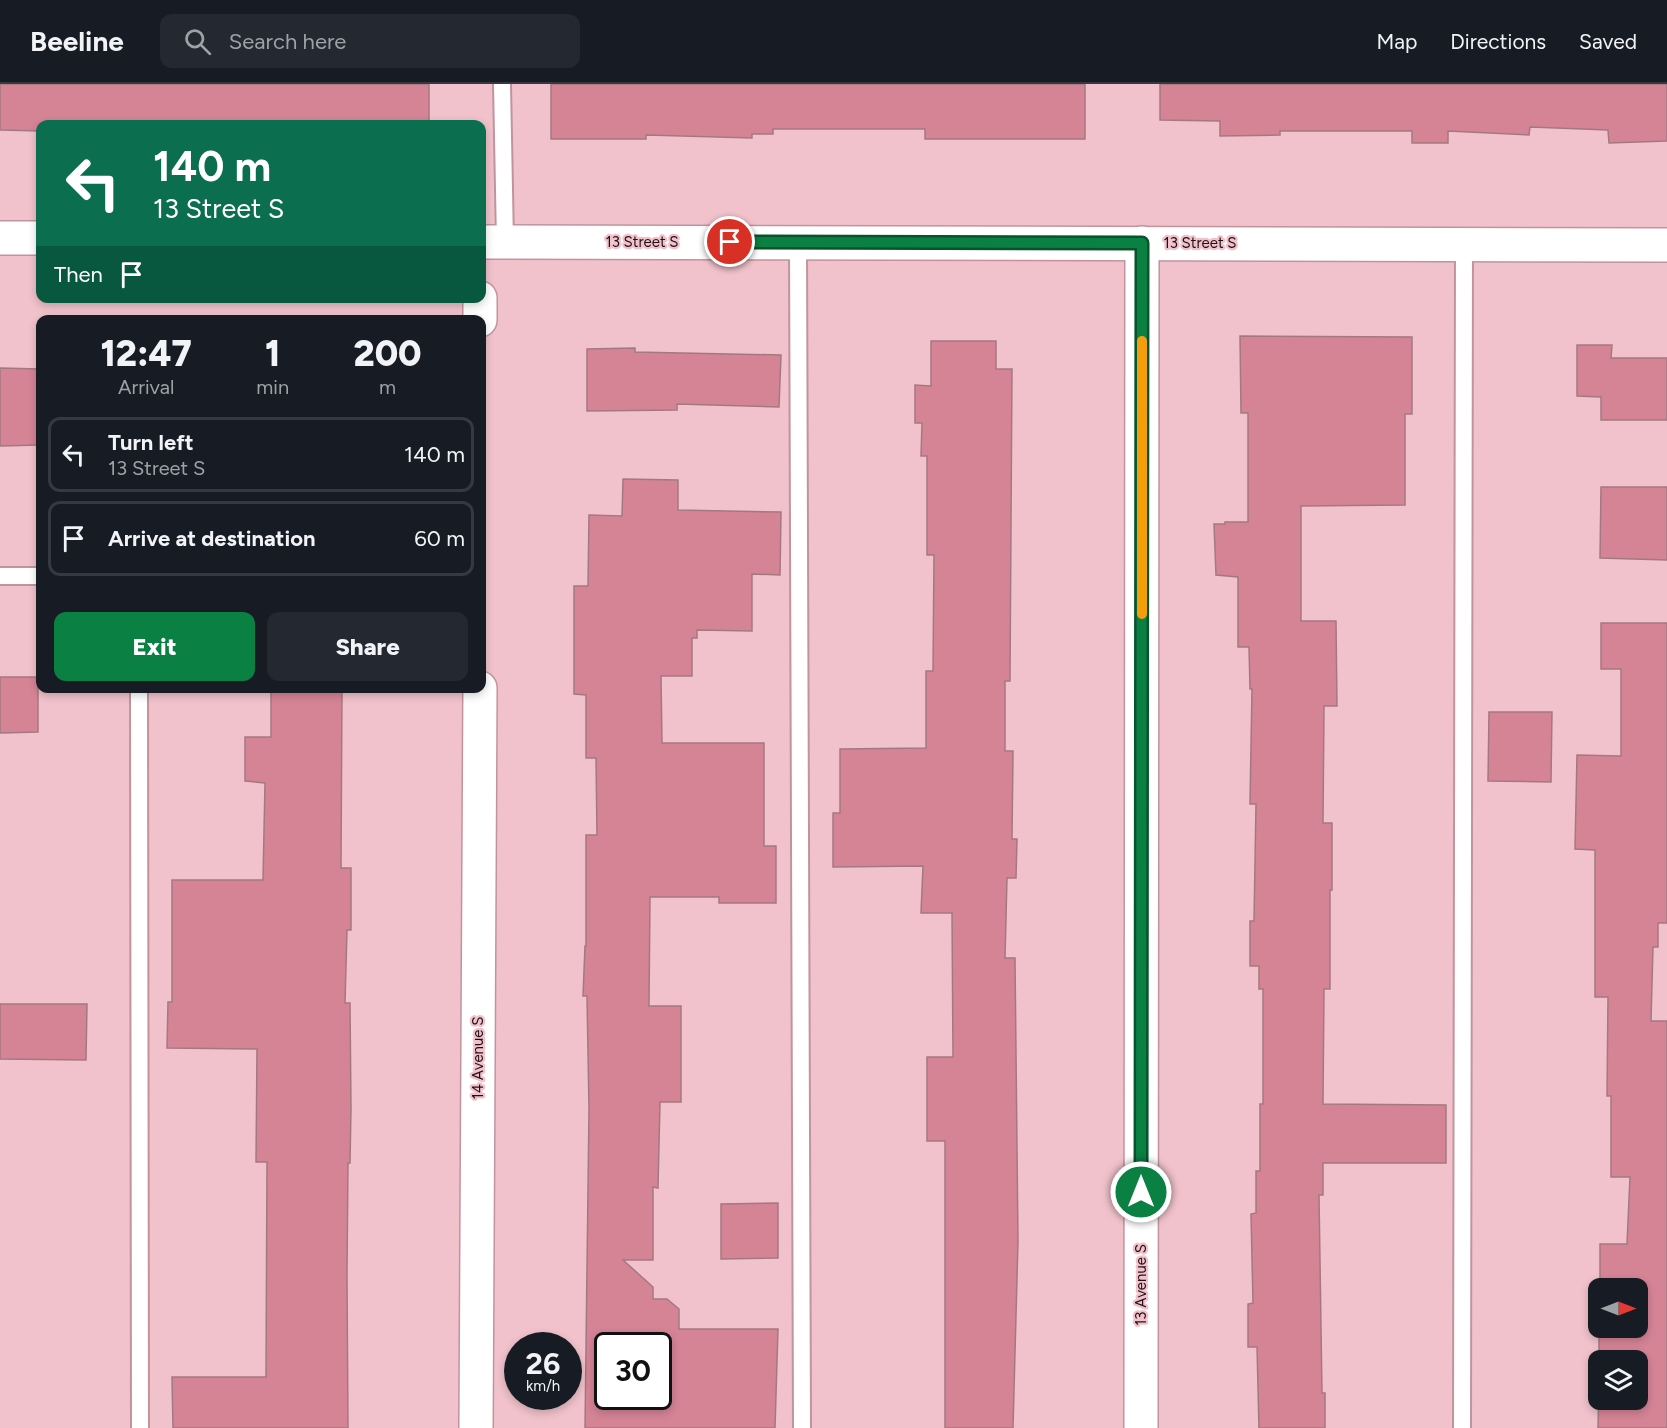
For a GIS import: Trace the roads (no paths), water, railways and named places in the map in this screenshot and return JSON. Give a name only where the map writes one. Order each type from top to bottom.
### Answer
[{"type":"street","points":[[0,238],[36,238]]},
{"type":"street","name":"13 Street S","points":[[493,242],[1667,245]]},
{"type":"street","name":"13 Avenue S","points":[[1141,1428],[1142,243]]},
{"type":"street","name":"14 Avenue S","points":[[476,1428],[480,693]]},
{"type":"lane","points":[[493,242],[502,84]]},
{"type":"lane","points":[[798,242],[802,1428]]},
{"type":"lane","points":[[1462,1428],[1464,244]]},
{"type":"lane","points":[[0,576],[36,576]]},
{"type":"lane","points":[[139,693],[140,1428]]}]
